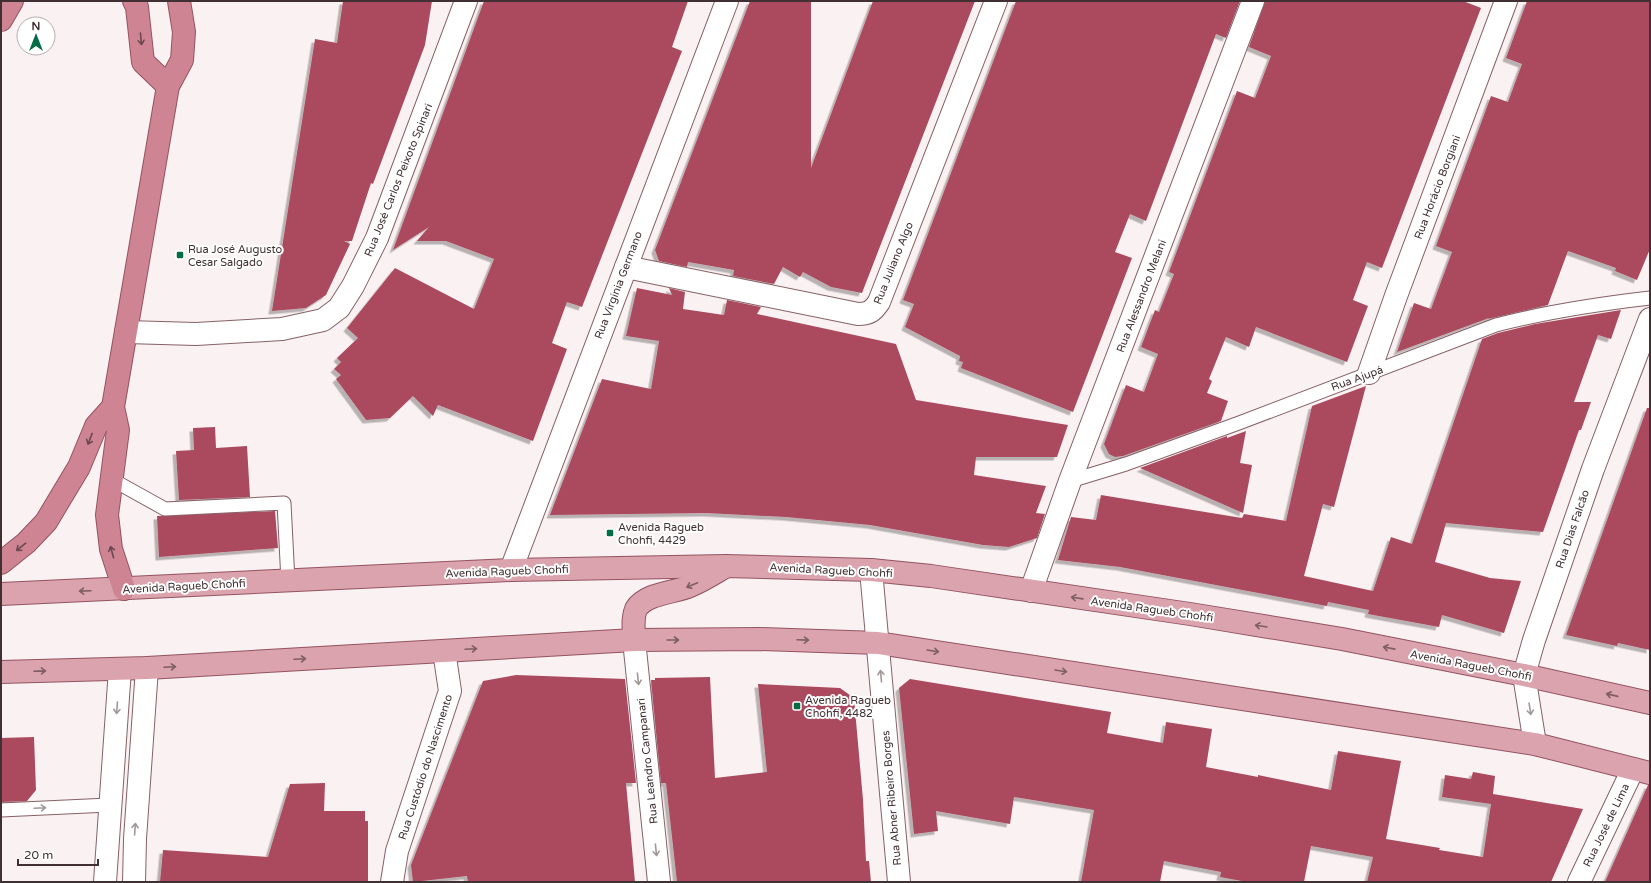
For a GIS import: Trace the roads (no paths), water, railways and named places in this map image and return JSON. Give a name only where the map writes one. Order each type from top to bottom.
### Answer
[{"type":"highway","points":[[1,20],[12,1]]},
{"type":"highway","points":[[134,1],[137,7],[143,62],[168,86]]},
{"type":"highway","points":[[124,589],[111,549],[107,515],[118,430],[113,408],[168,86],[182,60],[184,32],[179,1]]},
{"type":"highway","points":[[1,563],[26,543],[46,522],[79,467],[96,426],[113,408]]},
{"type":"main road","name":"Avenida Ragueb Chohfi","points":[[1,594],[511,570],[726,566],[871,570],[931,576],[1342,639],[1524,675],[1650,703]]},
{"type":"main road","points":[[634,640],[634,620],[636,610],[641,603],[651,598],[693,585],[726,566]]},
{"type":"main road","points":[[1,672],[147,668],[634,640],[759,639],[878,643],[1535,744],[1642,771]]},
{"type":"street","name":"Rua José Carlos Peixoto Spinari","points":[[126,332],[196,334],[282,329],[323,320],[339,308],[353,286],[377,238],[466,1]]},
{"type":"street","name":"Rua Virginia Germano","points":[[511,570],[727,1]]},
{"type":"street","name":"Rua Juliano Algo","points":[[626,267],[858,314],[871,311],[879,302],[996,1]]},
{"type":"street","name":"Rua Alessandro Melani","points":[[1031,591],[1070,481],[1253,1]]},
{"type":"street","name":"Rua Horácio Borgiani","points":[[1369,374],[1398,289],[1506,1]]},
{"type":"street","name":"Rua Dias Falcão","points":[[1535,744],[1524,675],[1534,640],[1593,469],[1650,319]]},
{"type":"street","name":"Rua Abner Ribeiro Borges","points":[[871,570],[899,882]]},
{"type":"street","name":"Rua Leandro Campanari","points":[[634,640],[659,882]]},
{"type":"street","name":"Rua Custódio do Nascimento","points":[[392,882],[397,851],[450,691],[444,651]]},
{"type":"street","points":[[134,882],[135,839],[147,668]]},
{"type":"street","points":[[105,882],[109,804],[120,669]]},
{"type":"street","name":"Rua José de Lima","points":[[1579,882],[1642,771]]},
{"type":"lane","name":"Rua Ajupá","points":[[1070,481],[1126,464],[1410,359],[1463,336],[1514,320],[1605,303],[1650,298]]},
{"type":"lane","points":[[111,480],[165,510],[284,503],[288,581]]},
{"type":"lane","points":[[1,810],[109,804]]},
{"type":"place","name":"Rua José Augusto Cesar Salgado","points":[[180,255]]},
{"type":"place","name":"Avenida Ragueb Chohfi, 4429","points":[[610,533]]},
{"type":"place","name":"Avenida Ragueb Chohfi, 4482","points":[[797,706]]}]
